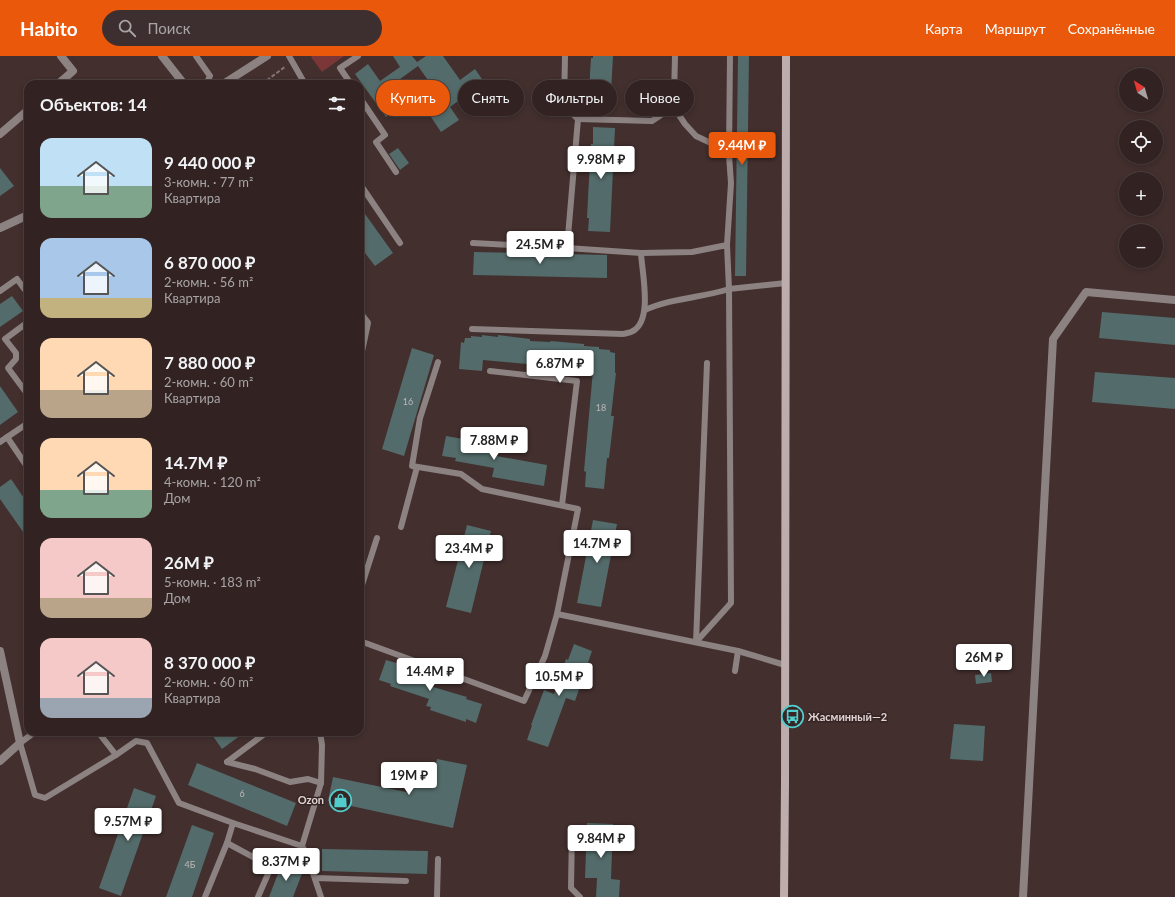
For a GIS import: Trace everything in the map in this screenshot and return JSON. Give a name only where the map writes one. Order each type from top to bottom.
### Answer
[{"type":"main road","points":[[784,897],[786,56]]},
{"type":"street","points":[[61,56],[73,71],[63,80]]},
{"type":"street","points":[[162,56],[181,80]]},
{"type":"street","points":[[229,80],[267,56]]},
{"type":"street","points":[[0,134],[24,113]]},
{"type":"street","points":[[0,228],[24,217]]},
{"type":"street","points":[[1023,897],[1053,339],[1086,292],[1175,300]]},
{"type":"street","points":[[364,319],[367,323],[364,337]]},
{"type":"street","points":[[0,651],[20,743],[0,761]]},
{"type":"lane","points":[[196,56],[210,76],[208,80]]},
{"type":"lane","points":[[348,80],[340,68],[358,56]]},
{"type":"lane","points":[[565,56],[564,106],[578,119],[652,121],[659,116]]},
{"type":"lane","points":[[674,80],[675,56]]},
{"type":"lane","points":[[696,642],[731,603],[729,289],[727,245],[731,183],[729,155],[730,56]]},
{"type":"lane","points":[[290,57],[303,80]]},
{"type":"lane","points":[[364,104],[385,135],[376,142],[396,172]]},
{"type":"lane","points":[[680,116],[696,136],[729,155]]},
{"type":"lane","points":[[567,248],[578,119]]},
{"type":"lane","points":[[364,190],[400,243]]},
{"type":"lane","points":[[472,243],[641,253],[692,252],[727,245]]},
{"type":"lane","points":[[472,329],[624,334],[632,331],[639,326],[645,310],[641,253]]},
{"type":"lane","points":[[0,291],[17,279],[24,289]]},
{"type":"lane","points":[[645,310],[658,304],[712,294],[729,289],[786,283]]},
{"type":"lane","points":[[24,325],[5,339],[16,353],[16,359],[8,368],[24,390]]},
{"type":"lane","points":[[364,643],[524,701],[544,656],[557,614],[578,508],[482,489],[461,474],[412,466],[420,418],[438,362]]},
{"type":"lane","points":[[696,642],[707,363]]},
{"type":"lane","points":[[490,371],[576,381],[562,505]]},
{"type":"lane","points":[[0,442],[24,426]]},
{"type":"lane","points":[[7,437],[24,462]]},
{"type":"lane","points":[[401,527],[417,467]]},
{"type":"lane","points":[[364,578],[377,538]]},
{"type":"lane","points":[[557,614],[738,651],[785,665]]},
{"type":"lane","points":[[735,671],[738,651]]},
{"type":"lane","points":[[30,736],[20,743],[35,795],[44,798],[136,742],[146,743],[179,803],[302,846],[307,855],[321,897]]},
{"type":"lane","points":[[101,736],[116,755]]},
{"type":"lane","points":[[262,736],[227,762],[255,769],[290,782],[308,779],[321,783]]},
{"type":"lane","points":[[302,846],[321,783],[322,745],[321,736]]},
{"type":"lane","points":[[205,897],[227,843],[233,823]]},
{"type":"lane","points":[[572,830],[571,888],[580,897]]},
{"type":"lane","points":[[227,843],[266,864],[268,874],[258,897]]},
{"type":"lane","points":[[437,897],[438,859]]},
{"type":"lane","points":[[315,878],[406,881]]},
{"type":"path","points":[[268,80],[286,67],[290,57]]},
{"type":"shaded area","points":[[344,56],[322,72],[311,57]]},
{"type":"building","points":[[393,56],[412,56],[417,62],[426,56],[443,56],[460,80],[458,80],[458,101],[450,107],[450,80],[428,80],[418,66],[399,80],[381,80],[400,67]]},
{"type":"building","points":[[593,56],[613,56],[612,80],[590,80],[591,58],[593,58]]},
{"type":"building","points":[[738,56],[749,56],[746,276],[735,276]]},
{"type":"building","points":[[368,64],[379,80],[376,80],[376,103],[364,86],[364,80],[359,80],[355,74]]},
{"type":"building","points":[[475,69],[483,80],[460,80]]},
{"type":"building","points":[[450,107],[459,120],[441,132],[430,116],[450,116]]},
{"type":"building","points":[[593,127],[615,128],[610,232],[588,231],[588,197],[591,144],[593,144]]},
{"type":"building","points":[[398,148],[409,163],[400,170],[389,154]]},
{"type":"building","points":[[0,168],[14,186],[0,196]]},
{"type":"building","points":[[364,213],[393,253],[375,266],[365,253]]},
{"type":"building","points":[[474,252],[607,255],[607,278],[473,275]]},
{"type":"building","points":[[12,296],[23,311],[0,327],[0,304]]},
{"type":"building","points":[[1102,312],[1175,318],[1175,345],[1099,338]]},
{"type":"building","points":[[482,335],[498,337],[498,335],[530,339],[530,341],[584,344],[584,346],[599,347],[599,349],[610,350],[610,352],[615,353],[616,373],[611,416],[614,416],[609,458],[607,458],[604,489],[585,487],[586,472],[584,471],[593,370],[483,360],[482,371],[459,369],[461,342],[464,343],[465,338],[471,338],[471,336],[482,337]]},
{"type":"building","points":[[412,348],[434,355],[404,456],[382,449]]},
{"type":"building","points":[[1095,372],[1175,378],[1175,409],[1092,402]]},
{"type":"building","points":[[0,386],[18,412],[0,425]]},
{"type":"building","points":[[446,436],[498,445],[496,456],[547,465],[544,486],[492,477],[494,468],[455,461],[456,458],[442,456]]},
{"type":"building","points":[[11,479],[24,498],[24,533],[0,499],[0,487]]},
{"type":"building","points":[[593,520],[617,524],[601,607],[577,603]]},
{"type":"building","points":[[467,525],[491,531],[471,613],[446,607]]},
{"type":"building","points":[[574,644],[592,651],[575,701],[566,698],[548,747],[527,740],[544,690],[554,694],[566,659],[568,660]]},
{"type":"building","points":[[386,660],[403,665],[403,663],[436,676],[433,687],[467,697],[466,699],[482,704],[476,723],[466,719],[466,722],[430,710],[431,707],[426,706],[429,699],[390,686],[391,684],[379,680]]},
{"type":"building","points":[[991,673],[992,682],[976,684],[975,675]]},
{"type":"building","points":[[954,724],[985,726],[983,761],[950,759]]},
{"type":"building","points":[[213,736],[240,736],[222,749]]},
{"type":"building","points":[[437,759],[467,765],[453,828],[328,801],[333,777],[411,793],[414,783],[431,786]]},
{"type":"building","points":[[197,763],[296,803],[287,826],[188,785]]},
{"type":"building","points":[[134,788],[156,796],[121,896],[99,888]]},
{"type":"building","points":[[587,823],[613,824],[611,879],[620,880],[619,897],[596,897],[597,878],[585,878]]},
{"type":"building","points":[[192,825],[214,833],[192,897],[166,897]]},
{"type":"building","points":[[322,849],[428,851],[427,874],[322,871]]},
{"type":"building","points":[[282,863],[303,871],[293,897],[269,897]]},
{"type":"place","name":"Жасминный—2","points":[[793,717]]},
{"type":"place","name":"Ozon","points":[[340,800]]}]
